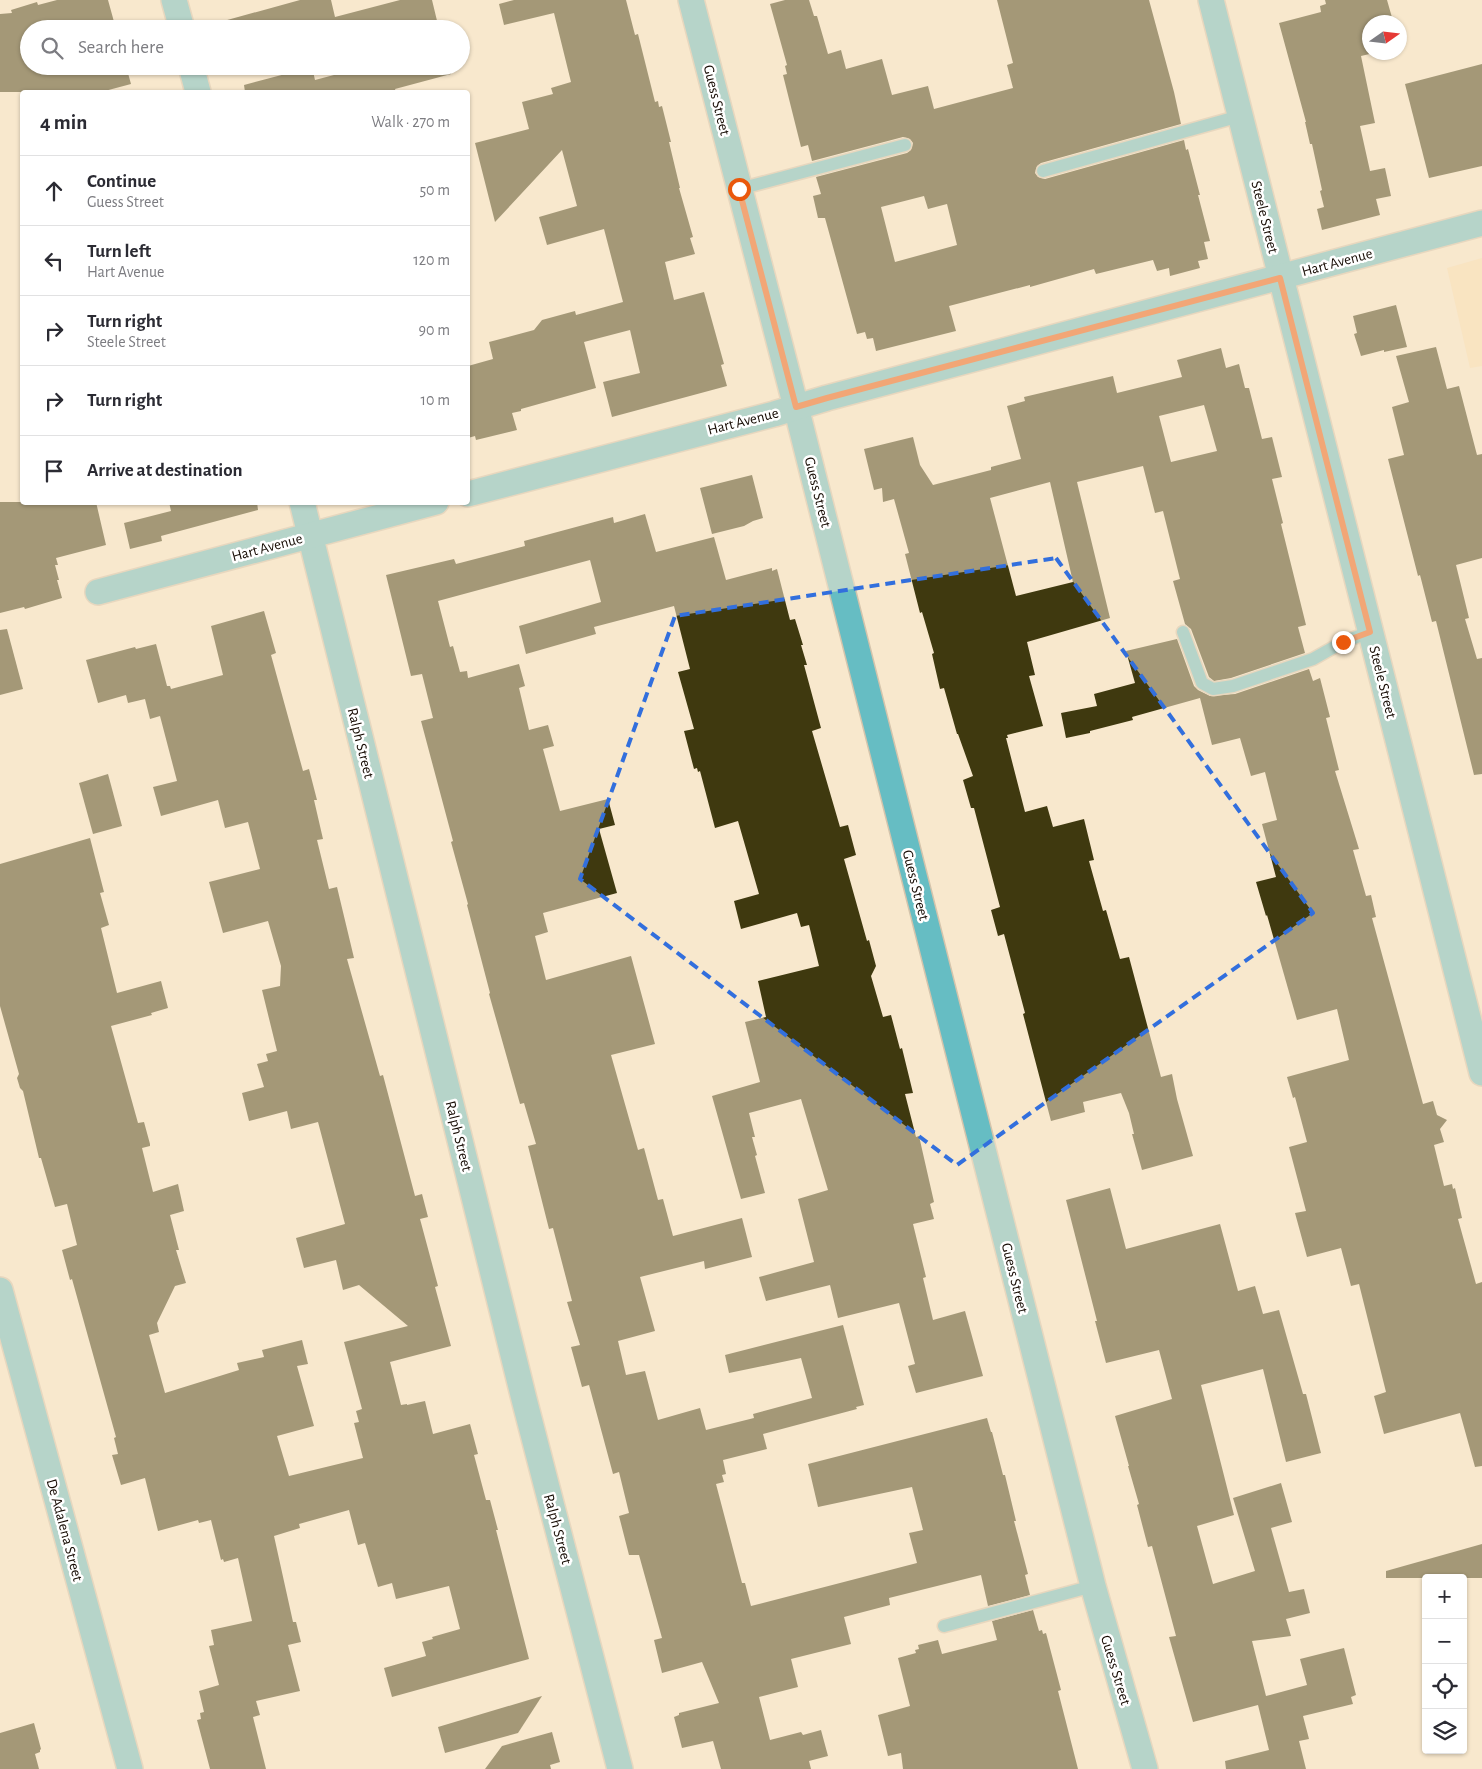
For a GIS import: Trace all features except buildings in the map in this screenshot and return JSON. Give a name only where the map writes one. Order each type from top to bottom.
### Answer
[{"type":"street","points":[[174,0],[180,20]]},
{"type":"street","name":"Guess Street","points":[[691,0],[796,407],[1093,1586],[1145,1769]]},
{"type":"street","name":"Steele Street","points":[[1211,0],[1482,1073]]},
{"type":"street","points":[[193,75],[197,90]]},
{"type":"street","name":"Hart Avenue","points":[[470,493],[1482,223]]},
{"type":"street","name":"Ralph Street","points":[[303,505],[524,1399],[620,1769]]},
{"type":"street","name":"Hart Avenue","points":[[98,592],[425,505]]},
{"type":"street","name":"De Adalena Street","points":[[0,1290],[130,1769]]},
{"type":"lane","points":[[1043,171],[1240,116]]},
{"type":"lane","points":[[739,189],[905,145]]},
{"type":"lane","points":[[1183,632],[1202,683],[1213,689],[1233,686],[1313,660],[1343,642],[1370,632]]},
{"type":"lane","points":[[944,1626],[1093,1586]]},
{"type":"highlighted area","points":[[1056,558],[1313,913],[957,1165],[580,879],[675,616]]},
{"type":"shaded area","points":[[1482,258],[1482,366],[1470,368],[1447,268]]},
{"type":"route","points":[[739,189],[796,407],[1280,278],[1370,632],[1343,642]]}]
